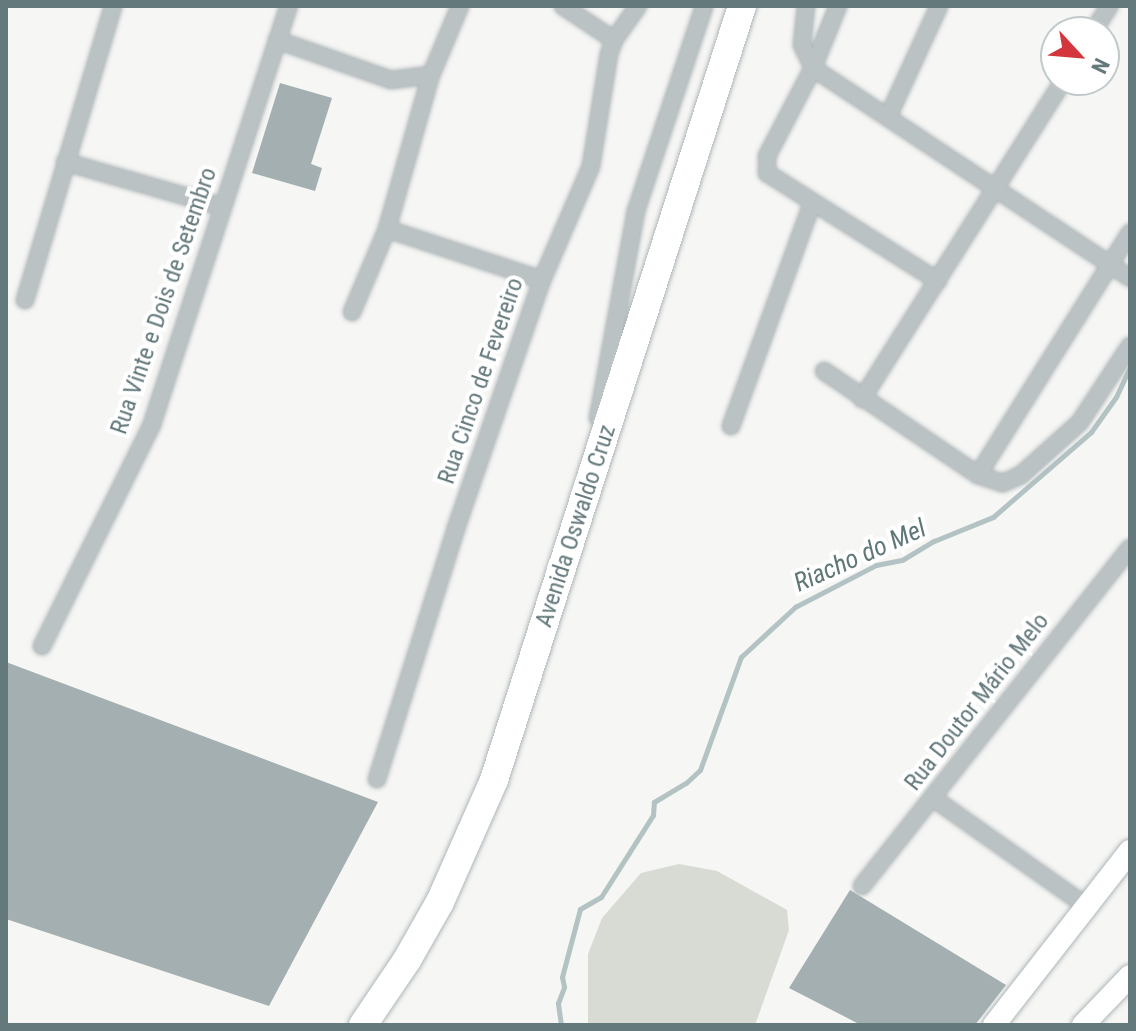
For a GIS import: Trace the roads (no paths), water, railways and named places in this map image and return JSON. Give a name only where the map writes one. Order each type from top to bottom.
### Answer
[{"type":"highway","name":"Avenida Oswaldo Cruz","points":[[363,1025],[407,960],[469,842],[499,767],[742,6]]},
{"type":"street","points":[[25,300],[113,6]]},
{"type":"street","name":"Rua Vinte e Dois de Setembro","points":[[42,646],[152,424],[289,6]]},
{"type":"street","points":[[352,312],[387,229],[431,75],[460,6]]},
{"type":"street","points":[[563,6],[614,40]]},
{"type":"street","name":"Rua Cinco de Fevereiro","points":[[377,779],[456,528],[542,280],[591,166],[602,90],[614,40],[638,6]]},
{"type":"street","points":[[583,505],[636,211],[704,6]]},
{"type":"street","points":[[806,6],[802,45],[813,68],[1130,278]]},
{"type":"street","points":[[838,6],[813,68],[765,166],[773,180],[938,281]]},
{"type":"street","points":[[888,117],[939,6]]},
{"type":"street","points":[[277,40],[391,80],[431,75]]},
{"type":"street","points":[[862,399],[1054,96]]},
{"type":"street","points":[[65,162],[223,207]]},
{"type":"street","points":[[731,426],[812,204]]},
{"type":"street","points":[[387,229],[542,280]]},
{"type":"street","points":[[978,475],[1130,233]]},
{"type":"street","points":[[824,371],[978,475],[1003,483],[1021,475],[1080,422],[1130,346]]},
{"type":"street","name":"Rua Doutor Mário Melo","points":[[862,886],[1130,548]]},
{"type":"street","points":[[933,798],[1086,906]]},
{"type":"street","points":[[994,1025],[1130,851]]},
{"type":"street","points":[[1083,1025],[1130,976]]},
{"type":"waterway","name":"Riacho do Mel","points":[[561,1025],[558,1003],[564,987],[562,977],[580,909],[601,897],[653,815],[654,802],[686,783],[700,770],[741,657],[795,607],[876,565],[902,560],[934,541],[993,517],[1091,432],[1116,397],[1130,367]]}]
